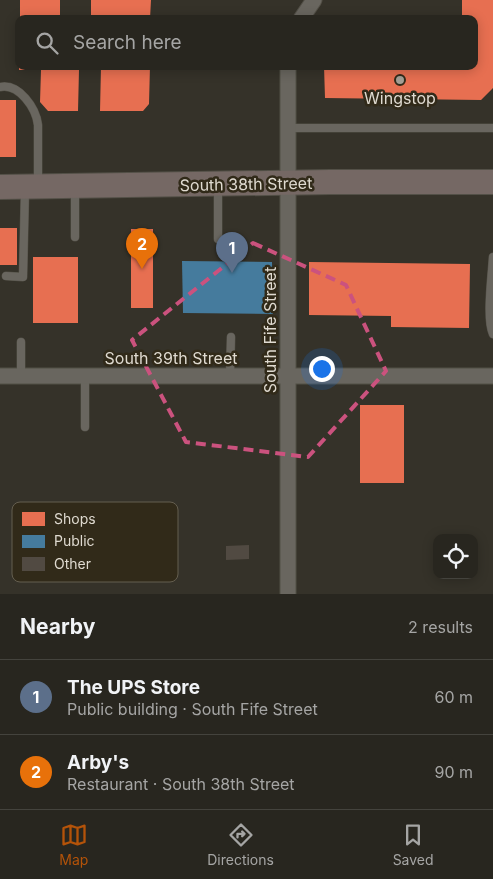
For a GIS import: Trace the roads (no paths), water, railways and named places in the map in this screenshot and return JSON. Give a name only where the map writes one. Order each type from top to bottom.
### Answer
[{"type":"main road","name":"South 38th Street","points":[[0,188],[493,182]]},
{"type":"street","points":[[304,15],[314,0]]},
{"type":"street","name":"South Fife Street","points":[[288,70],[288,594]]},
{"type":"street","name":"South 39th Street","points":[[0,376],[493,376]]},
{"type":"lane","points":[[0,87],[9,86],[18,90],[36,116],[38,125],[23,277],[6,276]]},
{"type":"lane","points":[[288,128],[493,128]]},
{"type":"lane","points":[[218,185],[218,239]]},
{"type":"lane","points":[[75,186],[75,237]]},
{"type":"lane","points":[[493,257],[490,328],[493,334]]},
{"type":"lane","points":[[230,337],[230,376]]},
{"type":"lane","points":[[21,342],[21,376]]},
{"type":"lane","points":[[85,376],[85,427]]},
{"type":"place","name":"Wingstop","points":[[400,80]]},
{"type":"place","name":"Arby's","points":[[142,269]]},
{"type":"place","name":"The UPS Store","points":[[232,273]]}]
